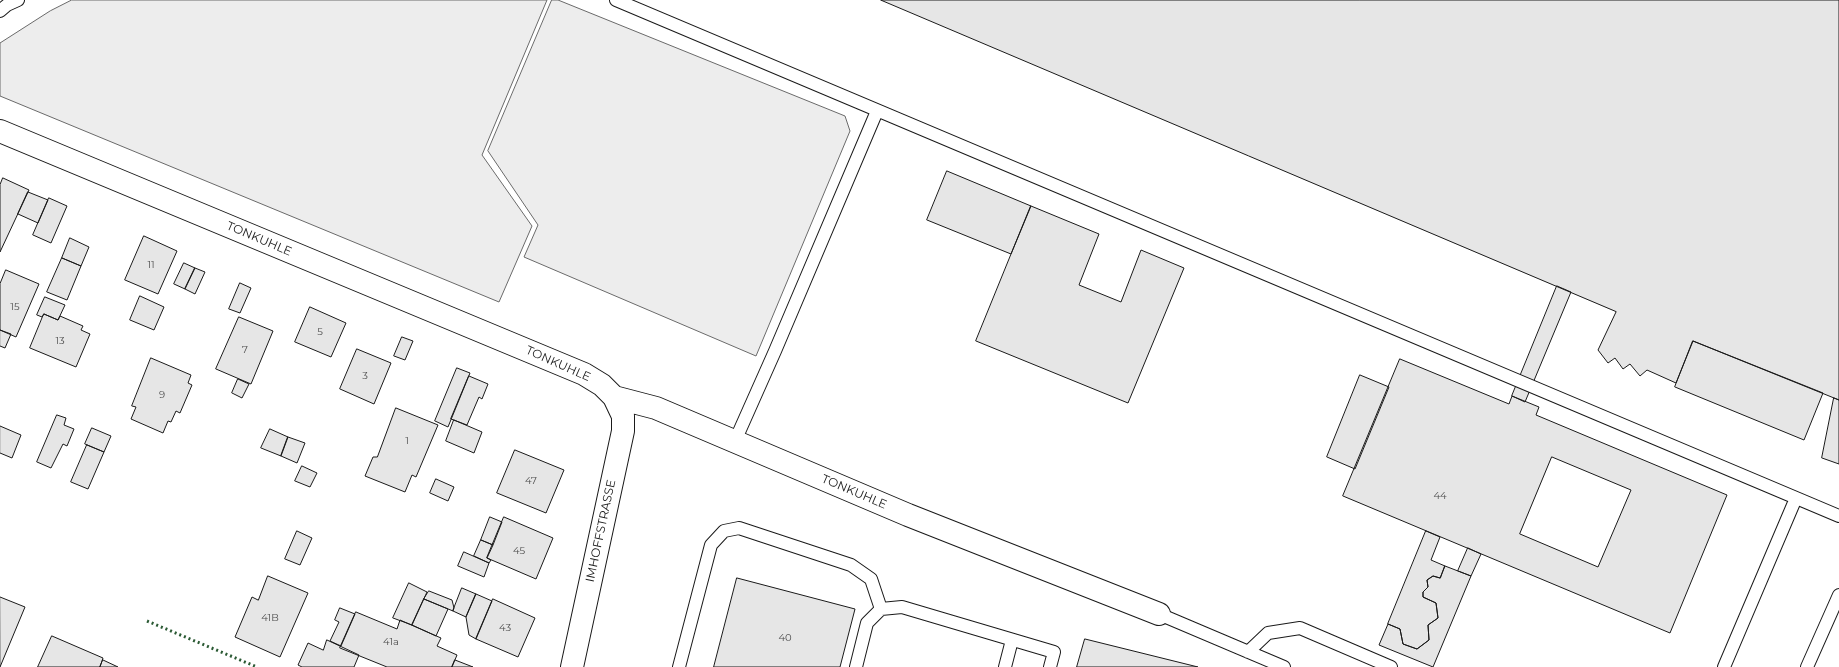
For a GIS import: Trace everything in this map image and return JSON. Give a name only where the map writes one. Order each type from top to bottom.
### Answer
[{"type":"street","name":"TONKUHLE","points":[[0,131],[584,374],[602,385],[614,397],[656,408],[908,515],[1159,614]]},
{"type":"street","name":"IMHOFFSTRASSE","points":[[572,667],[623,431],[623,416],[614,397]]},
{"type":"lane","points":[[0,12],[7,5],[18,0]]},
{"type":"lane","points":[[616,0],[1839,516]]},
{"type":"lane","points":[[735,441],[877,111]]},
{"type":"lane","points":[[1724,667],[1796,498]]},
{"type":"lane","points":[[679,667],[711,545],[724,531],[739,528],[851,565],[871,579],[881,609]]},
{"type":"lane","points":[[1807,667],[1839,595]]},
{"type":"lane","points":[[856,667],[866,623],[881,609],[902,607],[1054,652],[1050,667]]},
{"type":"lane","points":[[1159,614],[1284,667]]},
{"type":"lane","points":[[1248,652],[1268,633],[1300,628],[1391,667]]},
{"type":"lane","points":[[1005,667],[1012,640]]},
{"type":"shaded area","points":[[72,0],[547,0],[482,155],[532,226],[499,302],[0,96],[0,43],[50,11]]},
{"type":"shaded area","points":[[552,0],[558,0],[845,116],[850,131],[756,356],[524,257],[538,225],[488,151]]},
{"type":"building","points":[[881,0],[1839,0],[1839,400],[1693,341],[1676,383],[1647,370],[1640,376],[1630,364],[1623,369],[1615,358],[1608,363],[1598,350],[1616,312]]},
{"type":"building","points":[[947,171],[1031,206],[1011,254],[927,220]]},
{"type":"building","points":[[3,178],[29,190],[0,252],[0,185]]},
{"type":"building","points":[[28,192],[48,200],[38,223],[18,214]]},
{"type":"building","points":[[49,198],[67,206],[51,243],[33,235]]},
{"type":"building","points":[[1031,206],[1099,234],[1079,285],[1121,302],[1141,250],[1184,268],[1128,403],[976,341]]},
{"type":"building","points":[[144,236],[177,251],[158,294],[125,280]]},
{"type":"building","points":[[70,238],[89,247],[81,266],[62,258]]},
{"type":"building","points":[[62,258],[81,266],[67,300],[47,292]]},
{"type":"building","points":[[184,263],[195,268],[185,289],[174,284]]},
{"type":"building","points":[[195,268],[205,272],[195,294],[185,289]]},
{"type":"building","points":[[6,270],[39,284],[16,337],[0,330],[0,284]]},
{"type":"building","points":[[240,283],[251,288],[240,313],[229,309]]},
{"type":"building","points":[[1557,286],[1571,292],[1525,402],[1512,396]]},
{"type":"building","points":[[140,296],[164,307],[154,330],[130,320]]},
{"type":"building","points":[[45,297],[65,305],[58,320],[44,314],[42,317],[37,315]]},
{"type":"building","points":[[310,307],[346,323],[331,357],[295,342]]},
{"type":"building","points":[[44,314],[58,320],[60,316],[83,326],[81,330],[90,334],[76,367],[30,348]]},
{"type":"building","points":[[239,317],[273,331],[251,384],[216,369]]},
{"type":"building","points":[[0,330],[11,334],[5,348],[0,346]]},
{"type":"building","points":[[402,337],[413,341],[405,360],[394,356]]},
{"type":"building","points":[[1693,341],[1823,393],[1804,440],[1675,387]]},
{"type":"building","points":[[357,349],[391,363],[374,404],[340,389]]},
{"type":"building","points":[[151,358],[191,375],[188,383],[192,385],[180,413],[176,411],[171,422],[168,421],[163,433],[131,419],[136,407],[132,406]]},
{"type":"building","points":[[1400,359],[1509,404],[1512,396],[1539,407],[1536,415],[1727,495],[1670,633],[1343,496]],"holes":[[[1552,457],[1631,490],[1598,567],[1520,534]]]},
{"type":"building","points":[[457,368],[470,373],[448,427],[435,421]]},
{"type":"building","points":[[1360,375],[1389,387],[1355,469],[1327,457]]},
{"type":"building","points":[[469,376],[488,384],[482,399],[479,397],[467,425],[451,419]]},
{"type":"building","points":[[238,379],[249,384],[242,398],[232,393]]},
{"type":"building","points":[[1834,398],[1839,400],[1839,464],[1822,458]]},
{"type":"building","points":[[396,408],[438,425],[416,477],[412,475],[405,492],[365,476],[373,457],[377,457]]},
{"type":"building","points":[[57,415],[66,418],[64,425],[74,429],[67,446],[63,444],[51,468],[37,462]]},
{"type":"building","points":[[454,420],[482,432],[474,453],[446,441]]},
{"type":"building","points":[[0,426],[21,435],[12,458],[0,453]]},
{"type":"building","points":[[92,428],[111,436],[104,452],[85,444]]},
{"type":"building","points":[[270,429],[288,437],[281,456],[261,448]]},
{"type":"building","points":[[288,437],[305,443],[297,463],[281,456]]},
{"type":"building","points":[[87,445],[104,452],[88,489],[71,482]]},
{"type":"building","points":[[515,450],[564,470],[546,513],[497,493]]},
{"type":"building","points":[[302,466],[317,473],[310,487],[295,481]]},
{"type":"building","points":[[436,479],[454,487],[448,501],[430,493]]},
{"type":"building","points":[[490,517],[502,522],[493,545],[481,540]]},
{"type":"building","points":[[504,517],[553,538],[536,579],[487,558]]},
{"type":"building","points":[[297,531],[312,538],[300,565],[285,559]]},
{"type":"building","points":[[1426,531],[1440,537],[1431,560],[1445,566],[1440,578],[1433,576],[1427,580],[1428,587],[1423,592],[1423,597],[1436,603],[1438,618],[1428,625],[1429,640],[1417,649],[1403,644],[1400,629],[1388,624]]},
{"type":"building","points":[[481,540],[493,545],[487,558],[491,560],[489,563],[474,556]]},
{"type":"building","points":[[1468,548],[1481,554],[1471,576],[1458,571]]},
{"type":"building","points":[[464,552],[489,563],[484,577],[458,566]]},
{"type":"building","points":[[1445,566],[1471,576],[1433,667],[1379,645],[1388,624],[1400,629],[1403,644],[1417,649],[1429,640],[1428,625],[1438,618],[1436,603],[1423,597],[1423,592],[1428,587],[1427,580],[1433,576],[1440,578]]},
{"type":"building","points":[[268,576],[308,593],[280,657],[235,637],[252,597],[258,600]]},
{"type":"building","points":[[737,578],[855,609],[840,667],[714,667]]},
{"type":"building","points":[[409,583],[427,592],[412,625],[393,618]]},
{"type":"building","points":[[462,588],[476,594],[466,617],[453,611]]},
{"type":"building","points":[[429,591],[452,600],[454,608],[453,611],[424,599]]},
{"type":"building","points":[[476,594],[492,601],[476,639],[469,635],[466,617]]},
{"type":"building","points":[[0,597],[25,607],[0,667]]},
{"type":"building","points":[[424,599],[448,609],[436,636],[412,625]]},
{"type":"building","points":[[493,599],[535,618],[518,657],[476,639]]},
{"type":"building","points":[[340,608],[355,614],[341,646],[330,641],[339,622],[335,620]]},
{"type":"building","points":[[356,612],[397,629],[400,620],[441,638],[437,646],[457,655],[452,667],[387,667],[340,648]]},
{"type":"building","points":[[52,636],[103,658],[100,667],[38,667]]},
{"type":"building","points":[[1085,639],[1198,667],[1077,667]]},
{"type":"building","points":[[327,640],[359,655],[354,667],[302,667],[298,665],[308,643],[323,650]]},
{"type":"building","points":[[103,660],[118,667],[100,667]]},
{"type":"building","points":[[455,660],[473,667],[452,667]]},
{"type":"hedge","points":[[147,621],[257,667]]}]
